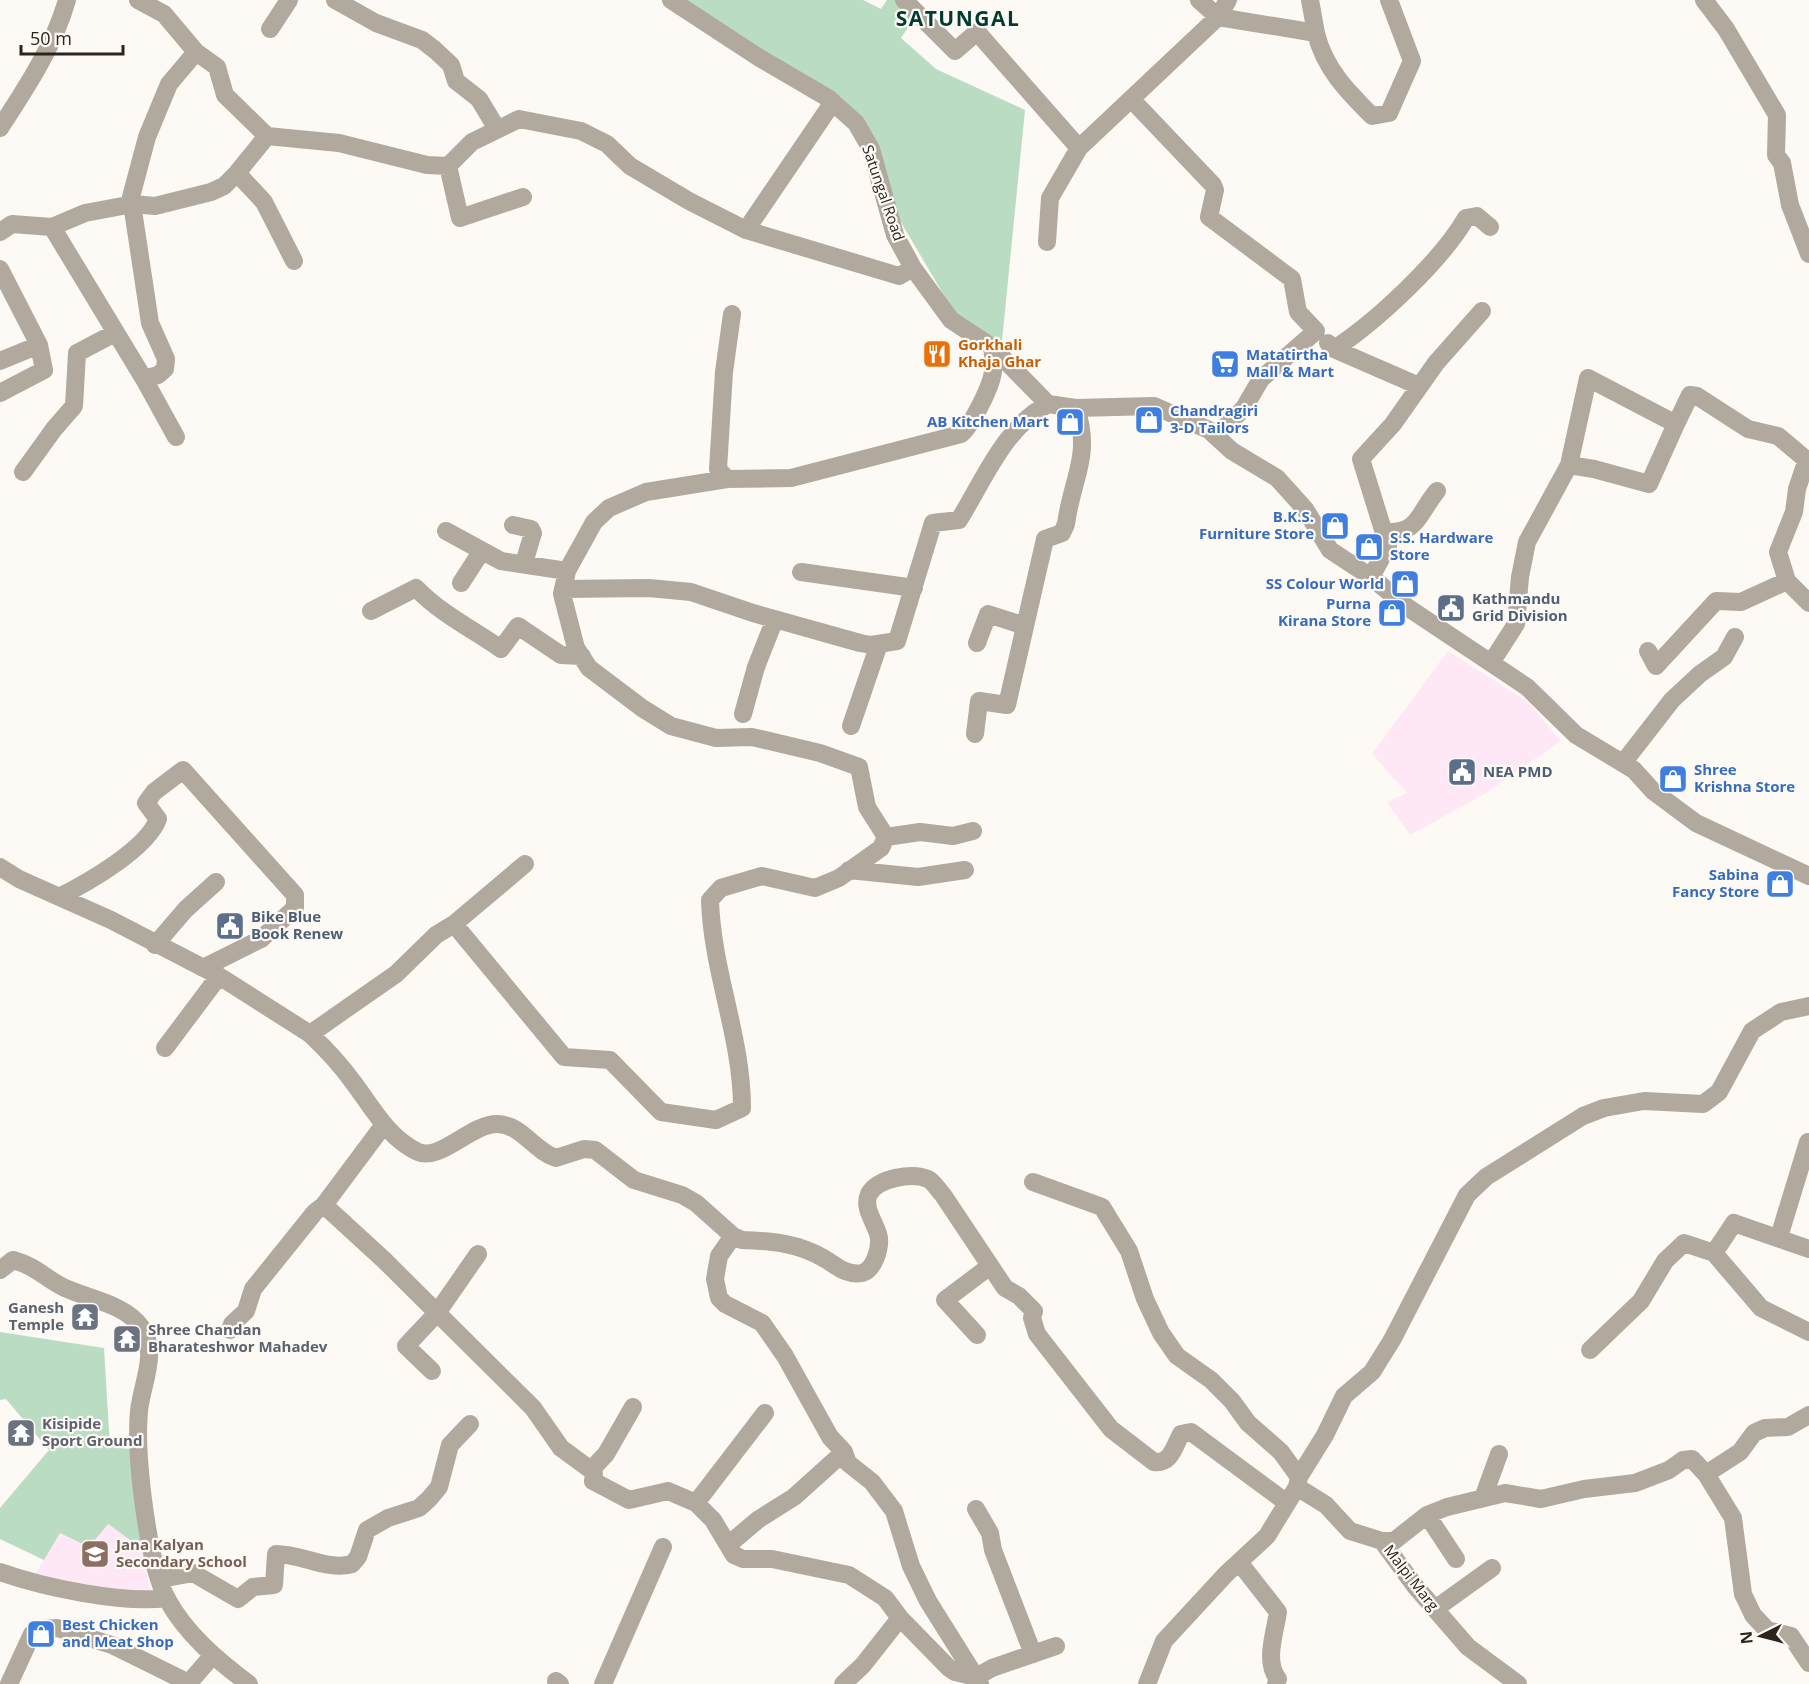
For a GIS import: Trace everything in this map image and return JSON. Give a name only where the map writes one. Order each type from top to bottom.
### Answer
[{"type":"street","points":[[0,128],[32,77],[62,17],[67,0]]},
{"type":"street","points":[[138,0],[164,14],[196,52],[217,67],[225,95],[267,136],[339,142],[427,165],[448,166],[472,142],[519,119],[581,131],[608,144],[630,166],[689,201],[746,230],[900,276],[913,268]]},
{"type":"street","points":[[270,29],[289,0]]},
{"type":"street","points":[[335,0],[376,23],[429,45],[451,65],[456,81],[479,99],[497,129]]},
{"type":"street","name":"Satungal Road","points":[[671,0],[833,102],[856,123],[871,149],[895,236],[913,268],[951,320],[992,346],[1048,404]]},
{"type":"street","points":[[904,0],[955,51],[977,33],[1078,148]]},
{"type":"street","points":[[1199,0],[1218,17],[1316,33]]},
{"type":"street","points":[[1047,242],[1050,198],[1078,148],[1132,100],[1218,17],[1228,0]]},
{"type":"street","points":[[1310,0],[1319,50],[1343,87],[1372,116],[1389,113],[1412,61],[1389,0]]},
{"type":"street","points":[[1704,0],[1726,29],[1777,115],[1776,155],[1782,163],[1790,205],[1809,254]]},
{"type":"street","points":[[144,379],[158,375],[165,369],[166,359],[150,323],[133,204],[134,182],[155,116],[169,84],[196,52]]},
{"type":"street","points":[[1132,100],[1213,185],[1215,190],[1209,217],[1292,279],[1298,312],[1334,349],[1419,386]]},
{"type":"street","points":[[746,230],[833,102]]},
{"type":"street","points":[[4,225],[52,227],[85,213],[133,204],[155,206],[211,192],[224,186],[237,173],[267,136]]},
{"type":"street","points":[[448,166],[460,218],[523,197]]},
{"type":"street","points":[[237,173],[264,202],[294,261]]},
{"type":"street","points":[[1334,349],[1359,333],[1397,298],[1457,233],[1466,218],[1477,216],[1490,227]]},
{"type":"street","points":[[52,227],[144,379],[176,437]]},
{"type":"street","points":[[0,269],[39,345],[44,370],[0,393]]},
{"type":"street","points":[[1371,577],[1388,546],[1361,459],[1393,423],[1419,386],[1482,311]]},
{"type":"street","points":[[727,479],[718,469],[724,372],[732,314]]},
{"type":"street","points":[[1216,436],[1244,408],[1261,379],[1316,331]]},
{"type":"street","points":[[23,472],[74,406],[77,352],[115,333]]},
{"type":"street","points":[[0,361],[39,345]]},
{"type":"street","points":[[886,837],[867,807],[859,767],[820,753],[752,737],[716,738],[671,726],[589,668],[576,648],[566,616],[565,580],[594,522],[609,508],[646,492],[727,479],[791,478],[961,434],[971,426],[988,388],[993,372],[992,346]]},
{"type":"street","points":[[1491,663],[1516,624],[1520,577],[1527,542],[1569,465],[1588,378],[1676,424]]},
{"type":"street","points":[[1569,465],[1594,469],[1649,484],[1690,395],[1697,396],[1748,429],[1778,436],[1808,462],[1797,489],[1794,512],[1778,552],[1787,581],[1809,603]]},
{"type":"street","points":[[446,531],[501,561],[524,563],[565,580],[691,592],[860,643],[879,644],[897,641],[933,523],[959,520],[1009,436],[1030,414],[1048,404],[1076,408],[1154,406],[1209,430],[1232,451],[1277,478],[1305,509],[1330,550],[1371,577],[1407,607],[1527,687],[1576,735],[1634,770],[1653,791],[1696,823],[1809,876]]},
{"type":"street","points":[[975,734],[979,700],[1007,705],[1045,539],[1062,533],[1066,524],[1083,455],[1083,429],[1076,408]]},
{"type":"street","points":[[1384,532],[1401,533],[1411,529],[1437,491]]},
{"type":"street","points":[[513,525],[531,530],[533,533],[524,563]]},
{"type":"street","points":[[461,584],[481,552]]},
{"type":"street","points":[[801,572],[914,588]]},
{"type":"street","points":[[1648,651],[1656,666],[1716,601],[1741,602],[1787,581]]},
{"type":"street","points":[[371,611],[416,588],[435,608],[449,614],[501,649],[518,626],[561,655],[582,656]]},
{"type":"street","points":[[977,643],[988,614],[1025,626]]},
{"type":"street","points":[[742,714],[756,667],[775,619]]},
{"type":"street","points":[[1623,763],[1672,700],[1700,674],[1724,657],[1735,637]]},
{"type":"street","points":[[851,726],[879,644]]},
{"type":"street","points":[[59,897],[92,880],[111,864],[132,853],[158,819],[146,803],[154,792],[183,770],[295,895],[295,908],[261,939],[211,972],[165,1048]]},
{"type":"street","points":[[886,837],[920,832],[953,836],[973,831]]},
{"type":"street","points":[[454,924],[564,1057],[610,1060],[661,1112],[716,1120],[742,1108],[742,1074],[711,935],[710,900],[721,888],[762,876],[814,888],[849,870],[881,848],[886,837]]},
{"type":"street","points":[[310,1034],[396,974],[436,935],[454,924],[525,864]]},
{"type":"street","points":[[0,867],[19,879],[111,920],[154,945],[211,972],[310,1034],[339,1062],[383,1126],[418,1152],[425,1154],[443,1148],[482,1127],[497,1124],[519,1131],[528,1142],[556,1158],[584,1149],[595,1150],[634,1180],[682,1195],[696,1203],[733,1236],[742,1240],[803,1247],[847,1273],[863,1273],[873,1264],[879,1238],[869,1212],[869,1194],[876,1187],[893,1178],[924,1177],[933,1182],[943,1195],[1005,1288],[1019,1296],[1034,1311],[1032,1318],[1037,1334],[1111,1430],[1154,1462],[1162,1463],[1168,1459],[1181,1434],[1191,1432],[1287,1503]]},
{"type":"street","points":[[849,870],[918,877],[965,870]]},
{"type":"street","points":[[154,945],[186,909],[216,882]]},
{"type":"street","points":[[1147,1684],[1164,1641],[1267,1536],[1325,1435],[1344,1396],[1372,1372],[1380,1360],[1467,1195],[1486,1177],[1583,1116],[1604,1108],[1644,1101],[1703,1104],[1719,1092],[1752,1031],[1781,1012],[1809,1006]]},
{"type":"street","points":[[230,1330],[232,1324],[246,1311],[253,1289],[315,1212],[324,1205],[383,1126]]},
{"type":"street","points":[[1779,1237],[1808,1142]]},
{"type":"street","points":[[1033,1182],[1102,1206],[1129,1251],[1145,1299],[1161,1333],[1177,1356],[1210,1380],[1232,1401],[1248,1422],[1281,1452],[1298,1482]]},
{"type":"street","points":[[324,1205],[355,1232],[533,1408],[561,1448],[591,1470],[594,1474],[593,1482],[620,1498],[638,1499],[668,1491],[696,1503],[713,1520],[734,1555],[743,1559],[772,1559],[790,1564],[841,1571],[885,1598],[900,1618],[949,1668],[978,1681]]},
{"type":"street","points":[[1714,1253],[1734,1223],[1809,1249]]},
{"type":"street","points":[[733,1236],[719,1256],[715,1279],[719,1298],[725,1304],[762,1323],[785,1356],[830,1437],[844,1452],[848,1463],[872,1482],[894,1511],[911,1566],[928,1601],[978,1681]]},
{"type":"street","points":[[1590,1350],[1641,1301],[1665,1261],[1684,1243],[1714,1253],[1761,1308],[1809,1332]]},
{"type":"street","points":[[432,1371],[406,1346],[436,1313],[478,1254]]},
{"type":"street","points":[[0,1270],[13,1260],[33,1266],[62,1286],[122,1311],[132,1317],[141,1327],[150,1354],[139,1411],[140,1467],[149,1540],[167,1598],[184,1624],[213,1655],[249,1684]]},
{"type":"street","points":[[977,1335],[945,1300],[990,1266]]},
{"type":"street","points":[[591,1470],[606,1454],[633,1407]]},
{"type":"street","points":[[696,1503],[765,1413]]},
{"type":"street","points":[[1706,1474],[1740,1452],[1754,1433],[1765,1428],[1788,1427],[1809,1414]]},
{"type":"street","points":[[161,1579],[193,1573],[238,1599],[253,1587],[274,1585],[276,1554],[291,1554],[332,1565],[352,1564],[358,1557],[367,1530],[388,1518],[419,1508],[429,1499],[439,1487],[446,1452],[470,1424]]},
{"type":"street","points":[[728,1545],[759,1519],[794,1497],[844,1452]]},
{"type":"street","points":[[1483,1498],[1499,1454]]},
{"type":"street","points":[[1382,1541],[1394,1541],[1427,1515],[1483,1498],[1505,1493],[1541,1499],[1584,1489],[1635,1483],[1669,1470],[1683,1460],[1692,1460],[1706,1474],[1733,1518],[1743,1594],[1753,1615],[1767,1630],[1791,1636],[1809,1663]]},
{"type":"street","name":"Malpi Marg","points":[[1298,1482],[1326,1505],[1350,1531],[1382,1541],[1468,1647],[1518,1684]]},
{"type":"street","points":[[976,1509],[990,1533],[993,1550],[1032,1654]]},
{"type":"street","points":[[1427,1515],[1456,1559]]},
{"type":"street","points":[[603,1684],[663,1546]]},
{"type":"street","points":[[1239,1562],[1278,1612],[1271,1657],[1271,1671],[1278,1679],[1276,1684]]},
{"type":"street","points":[[1435,1609],[1492,1568]]},
{"type":"street","points":[[0,1572],[33,1584],[147,1600],[167,1598]]},
{"type":"street","points":[[843,1684],[863,1665],[900,1618]]},
{"type":"street","points":[[9,1684],[32,1634],[44,1629],[57,1628],[112,1645],[188,1683],[213,1655]]},
{"type":"street","points":[[978,1681],[992,1668],[1056,1646]]},
{"type":"shaded area","points":[[1448,651],[1528,702],[1561,741],[1486,793],[1410,835],[1387,802],[1407,793],[1372,754]]},
{"type":"shaded area","name":"Jana Kalyan Secondary School","points":[[108,1524],[140,1547],[151,1592],[121,1593],[87,1584],[31,1581],[60,1533]]},
{"type":"green space","points":[[676,0],[863,0],[881,9],[887,0],[898,0],[913,20],[901,38],[936,69],[1025,110],[1001,351],[955,314],[892,207],[862,118]]},
{"type":"green space","points":[[0,1332],[104,1348],[110,1447],[140,1450],[140,1547],[108,1524],[89,1547],[60,1533],[44,1560],[0,1539],[0,1508],[49,1450],[6,1399],[0,1400]]},
{"type":"place","name":"Gorkhali Khaja Ghar","points":[[937,354]]},
{"type":"place","name":"Matatirtha Mall & Mart","points":[[1225,364]]},
{"type":"place","name":"Chandragiri 3-D Tailors","points":[[1149,420]]},
{"type":"place","name":"AB Kitchen Mart","points":[[1070,422]]},
{"type":"place","name":"B.K.S. Furniture Store","points":[[1335,526]]},
{"type":"place","name":"S.S. Hardware Store","points":[[1369,547]]},
{"type":"place","name":"SS Colour World","points":[[1405,584]]},
{"type":"place","name":"Kathmandu Grid Division","points":[[1451,608]]},
{"type":"place","name":"Purna Kirana Store","points":[[1392,613]]},
{"type":"place","name":"NEA PMD","points":[[1462,772]]},
{"type":"place","name":"Shree Krishna Store","points":[[1673,779]]},
{"type":"place","name":"Sabina Fancy Store","points":[[1780,884]]},
{"type":"place","name":"Bike Blue Book Renew","points":[[230,926]]},
{"type":"place","name":"Ganesh Temple","points":[[85,1317]]},
{"type":"place","name":"Shree Chandan Bharateshwor Mahadev","points":[[127,1339]]},
{"type":"place","name":"Kisipide Sport Ground","points":[[21,1433]]},
{"type":"place","name":"Jana Kalyan Secondary School","points":[[95,1554]]},
{"type":"place","name":"Best Chicken and Meat Shop","points":[[41,1634]]},
{"type":"district","name":"SATUNGAL","points":[[958,19]]}]
